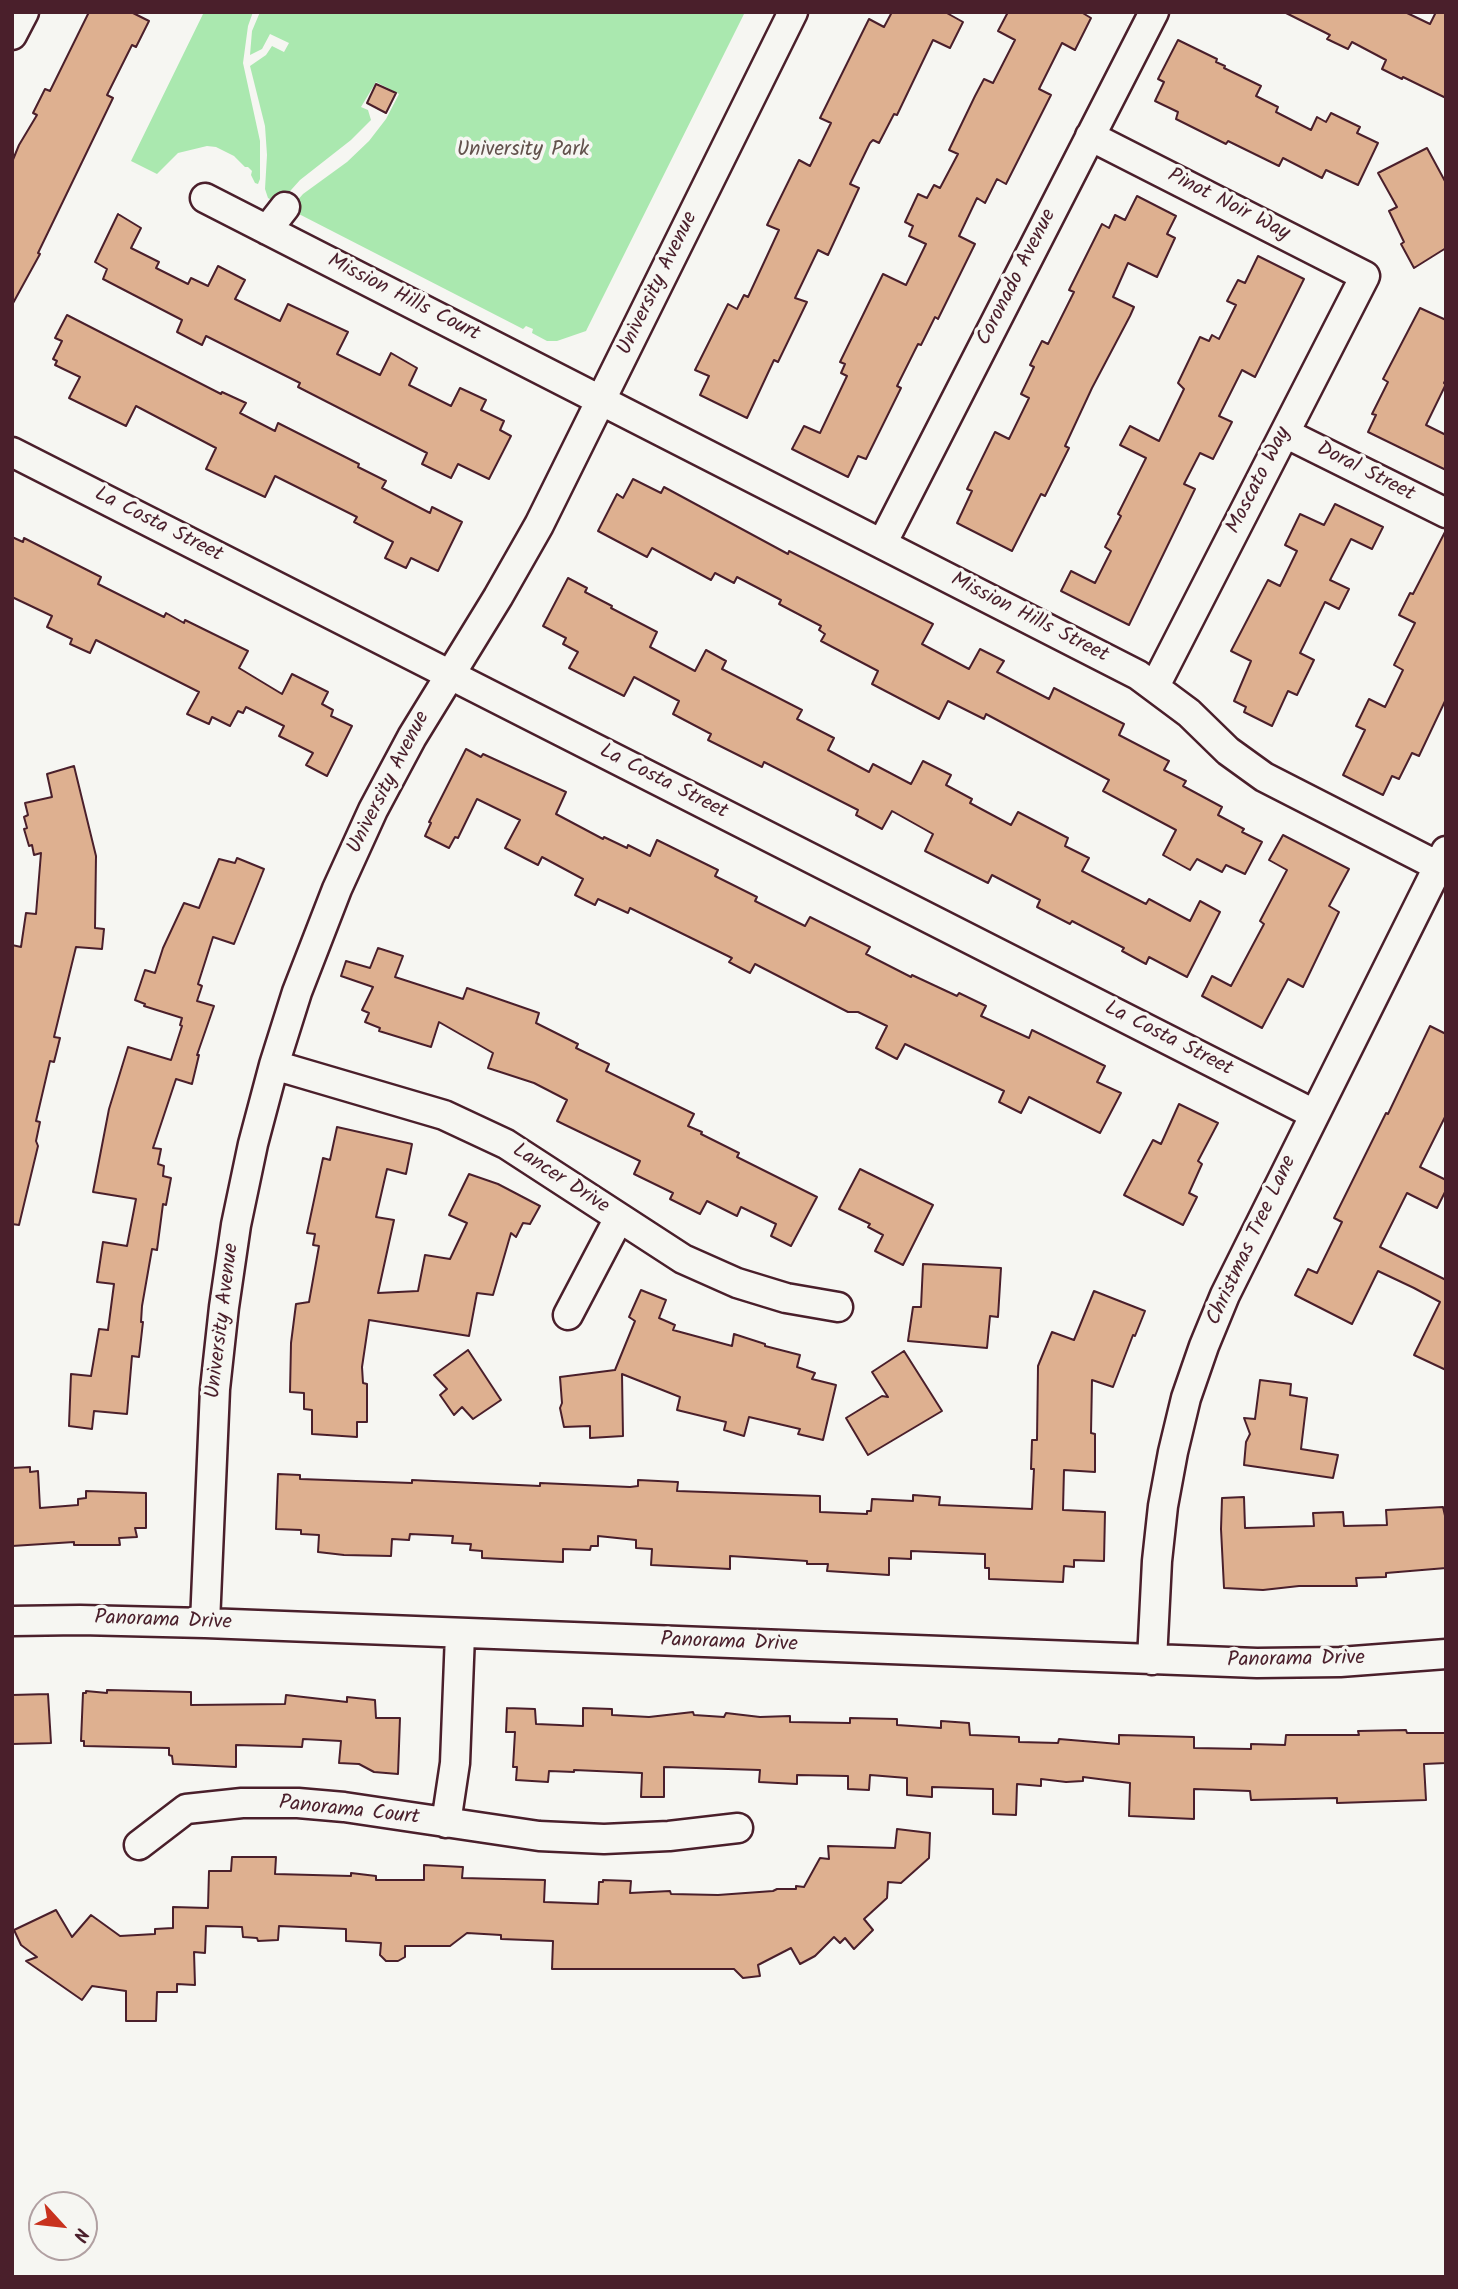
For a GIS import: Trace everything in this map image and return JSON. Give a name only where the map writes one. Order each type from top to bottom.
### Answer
[{"type":"street","name":"University Avenue","points":[[205,1623],[215,1389],[224,1307],[242,1198],[274,1065],[297,992],[337,889],[380,797],[449,674],[498,597],[538,525],[793,12]]},
{"type":"street","name":"Coronado Avenue","points":[[882,544],[1154,12]]},
{"type":"street","name":"Pinot Noir Way","points":[[1090,136],[1366,276]]},
{"type":"street","name":"Mission Hills Court","points":[[205,198],[601,401]]},
{"type":"street","points":[[267,230],[285,207]]},
{"type":"street","name":"Moscato Way","points":[[1154,686],[1366,276]]},
{"type":"street","name":"Mission Hills Street","points":[[601,401],[1154,686],[1189,713],[1228,751],[1264,777],[1442,858]]},
{"type":"street","name":"Doral Street","points":[[1285,433],[1446,513]]},
{"type":"street","name":"La Costa Street","points":[[12,452],[1314,1114]]},
{"type":"street","name":"Christmas Tree Lane","points":[[1152,1660],[1163,1506],[1172,1452],[1203,1346],[1225,1294],[1442,858]]},
{"type":"street","name":"Lancer Drive","points":[[274,1065],[444,1115],[485,1133],[684,1259],[737,1283],[786,1298],[838,1307]]},
{"type":"street","points":[[568,1315],[619,1219]]},
{"type":"street","name":"Panorama Drive","points":[[12,1621],[80,1619],[205,1623],[1257,1663],[1340,1662],[1446,1654]]},
{"type":"street","name":"Panorama Court","points":[[446,1823],[455,1763],[460,1633]]},
{"type":"street","name":"Panorama Court","points":[[139,1845],[186,1809],[242,1803],[332,1806],[539,1836],[604,1839],[670,1836],[738,1828]]},
{"type":"green space","points":[[204,12],[253,12],[248,26],[243,63],[260,141],[258,184],[248,167],[216,147],[207,146],[178,153],[157,174],[131,161]]},
{"type":"green space","name":"University Park","points":[[260,12],[744,14],[586,331],[557,341],[547,341],[532,333],[533,329],[526,326],[523,329],[295,212],[296,202],[303,194],[347,162],[369,141],[386,119],[399,94],[376,82],[361,107],[368,110],[371,120],[351,140],[300,180],[283,199],[275,202],[268,198],[265,189],[265,126],[250,66],[266,55],[272,46],[284,52],[289,43],[270,34],[262,49],[250,55],[252,31]]},
{"type":"building","points":[[89,12],[131,12],[149,21],[136,47],[132,45],[107,95],[113,98],[38,253],[40,254],[12,305],[12,162],[37,115],[33,113],[45,89],[50,91]]},
{"type":"building","points":[[892,12],[945,12],[963,22],[950,48],[933,40],[897,115],[894,114],[879,143],[873,140],[870,143],[850,184],[859,188],[828,255],[818,250],[795,298],[807,302],[778,362],[774,360],[747,418],[700,395],[709,376],[695,370],[728,304],[737,309],[744,295],[748,297],[779,230],[767,225],[799,160],[810,166],[831,123],[820,118],[869,19],[884,27]]},
{"type":"building","points":[[1008,12],[1081,12],[1091,18],[1075,50],[1062,43],[1039,89],[1051,95],[1006,184],[997,179],[985,203],[977,198],[959,236],[975,244],[938,319],[935,317],[921,345],[918,344],[897,386],[901,388],[866,459],[858,456],[848,477],[792,449],[804,426],[820,433],[847,376],[841,373],[845,364],[840,362],[883,274],[906,285],[926,244],[909,236],[913,226],[905,222],[918,194],[927,198],[934,185],[940,188],[958,154],[949,150],[975,96],[984,79],[993,83],[1015,40],[998,31]]},
{"type":"building","points":[[1284,12],[1405,12],[1430,24],[1436,12],[1446,12],[1446,98],[1382,69],[1386,60],[1352,42],[1348,49],[1327,39],[1330,35]]},
{"type":"building","points":[[1178,40],[1217,59],[1216,62],[1225,66],[1224,68],[1261,86],[1256,96],[1278,107],[1276,112],[1311,130],[1317,117],[1326,122],[1331,113],[1360,127],[1357,133],[1378,143],[1358,185],[1326,170],[1322,178],[1283,158],[1279,166],[1176,119],[1178,112],[1155,101],[1164,82],[1158,79]]},
{"type":"building","points":[[376,84],[396,93],[386,113],[367,103]]},
{"type":"building","points":[[1427,148],[1446,183],[1446,248],[1414,268],[1401,244],[1404,242],[1389,211],[1397,207],[1378,173]]},
{"type":"building","points":[[1137,196],[1176,216],[1167,234],[1175,238],[1157,277],[1128,263],[1113,297],[1134,307],[1092,388],[1065,446],[1069,448],[1045,496],[1041,494],[1012,551],[957,523],[972,491],[967,489],[995,432],[1009,439],[1029,398],[1021,394],[1034,367],[1030,365],[1042,341],[1048,344],[1074,292],[1069,290],[1102,224],[1109,228],[1115,215],[1125,220]]},
{"type":"building","points":[[118,214],[141,228],[131,248],[159,262],[156,268],[188,284],[191,278],[208,286],[218,266],[245,280],[235,299],[280,321],[288,304],[348,332],[337,354],[380,375],[391,353],[417,368],[409,385],[451,406],[460,388],[486,400],[481,410],[504,421],[500,430],[511,436],[489,479],[458,464],[451,478],[422,464],[427,453],[298,387],[300,383],[206,336],[202,345],[177,332],[182,320],[103,279],[107,269],[95,262]]},
{"type":"building","points":[[1258,256],[1304,279],[1255,377],[1242,370],[1219,416],[1232,422],[1213,459],[1200,453],[1184,484],[1195,489],[1129,625],[1061,591],[1071,571],[1095,583],[1111,551],[1105,547],[1121,516],[1118,514],[1146,458],[1120,445],[1130,426],[1159,441],[1184,389],[1178,383],[1200,337],[1209,341],[1212,335],[1219,339],[1236,305],[1227,301],[1238,280],[1245,283]]},
{"type":"building","points":[[1420,308],[1446,320],[1446,384],[1426,425],[1446,435],[1446,470],[1368,432],[1376,415],[1372,414],[1388,382],[1383,379]]},
{"type":"building","points":[[67,315],[221,394],[222,392],[246,403],[240,413],[275,431],[278,423],[359,464],[358,467],[386,481],[382,488],[430,513],[432,507],[462,522],[438,571],[411,558],[406,568],[385,558],[393,542],[354,522],[357,517],[275,476],[265,497],[206,469],[216,448],[136,406],[126,426],[69,398],[80,377],[55,365],[57,361],[53,359],[62,341],[55,338]]},
{"type":"building","points":[[633,479],[661,493],[664,487],[788,554],[789,551],[933,624],[922,644],[969,669],[980,649],[1004,661],[997,672],[1049,699],[1054,688],[1124,724],[1119,735],[1169,761],[1164,770],[1186,781],[1183,786],[1222,807],[1218,815],[1262,842],[1245,874],[1226,865],[1222,872],[1197,859],[1190,870],[1163,855],[1176,830],[1103,791],[1109,780],[986,714],[984,719],[948,701],[939,719],[872,684],[878,671],[821,641],[825,634],[819,630],[821,626],[779,604],[781,600],[737,577],[734,583],[715,573],[711,580],[652,548],[647,557],[598,531],[617,494],[623,498]]},
{"type":"building","points":[[1335,504],[1383,527],[1372,549],[1351,539],[1330,580],[1349,589],[1339,609],[1325,602],[1300,653],[1314,660],[1297,695],[1288,691],[1272,726],[1244,712],[1246,707],[1234,701],[1251,661],[1231,651],[1268,580],[1280,586],[1297,551],[1285,545],[1300,514],[1324,525]]},
{"type":"building","points":[[1446,530],[1446,699],[1419,756],[1412,753],[1399,779],[1392,776],[1383,795],[1343,775],[1365,730],[1356,726],[1369,699],[1385,707],[1403,670],[1394,665],[1415,623],[1399,615]]},
{"type":"building","points":[[12,537],[23,542],[24,538],[101,577],[98,584],[164,617],[166,613],[184,623],[185,620],[248,651],[239,668],[282,694],[292,674],[328,692],[322,704],[333,710],[331,716],[352,726],[327,776],[306,765],[313,753],[279,736],[284,726],[246,707],[243,713],[238,711],[230,726],[212,717],[209,724],[187,714],[199,692],[96,640],[90,653],[70,644],[72,639],[47,627],[52,616],[12,597]]},
{"type":"building","points":[[568,578],[587,588],[585,592],[612,606],[611,608],[657,632],[650,647],[695,671],[706,650],[726,661],[722,669],[802,710],[797,719],[834,738],[828,750],[869,772],[873,764],[911,784],[923,761],[951,775],[946,785],[972,799],[970,803],[1011,825],[1018,812],[1068,838],[1065,846],[1089,858],[1082,871],[1146,904],[1149,899],[1190,921],[1200,901],[1220,912],[1187,977],[1149,957],[1146,964],[1122,951],[1124,948],[1072,921],[1070,924],[1037,907],[1040,900],[992,875],[988,883],[925,851],[933,834],[892,811],[882,829],[856,815],[858,810],[764,762],[762,767],[708,740],[711,734],[673,714],[679,701],[634,677],[624,696],[569,668],[578,652],[563,644],[566,638],[543,626]]},
{"type":"building","points":[[466,749],[481,757],[483,754],[566,792],[556,814],[603,839],[604,837],[627,848],[628,845],[650,856],[657,840],[718,870],[715,876],[757,897],[755,901],[805,926],[810,917],[870,947],[866,954],[911,977],[912,975],[957,996],[959,993],[986,1006],[981,1016],[1029,1038],[1032,1030],[1105,1066],[1097,1082],[1121,1093],[1100,1133],[1029,1097],[1021,1113],[999,1102],[1004,1091],[905,1044],[897,1059],[876,1048],[887,1026],[858,1012],[848,1012],[755,964],[750,973],[729,962],[732,958],[630,908],[628,913],[598,899],[595,905],[575,895],[583,879],[542,857],[538,865],[505,848],[520,820],[477,799],[458,838],[455,837],[449,848],[425,836],[431,823],[429,822]]},
{"type":"building","points":[[74,766],[96,856],[95,928],[104,929],[102,949],[76,947],[54,1037],[60,1038],[54,1062],[50,1061],[36,1121],[40,1122],[36,1141],[38,1146],[19,1225],[12,1224],[12,945],[21,947],[26,913],[36,914],[41,853],[34,855],[32,845],[29,846],[24,829],[27,828],[24,817],[28,815],[25,803],[52,797],[47,774]]},
{"type":"building","points":[[1283,835],[1349,869],[1329,906],[1339,912],[1303,987],[1288,979],[1262,1028],[1202,996],[1212,976],[1231,986],[1264,924],[1260,921],[1287,870],[1269,860]]},
{"type":"building","points":[[237,858],[264,869],[234,944],[213,937],[198,984],[202,986],[197,1001],[214,1006],[197,1055],[192,1084],[176,1079],[153,1148],[161,1149],[158,1164],[164,1166],[163,1176],[171,1178],[166,1205],[163,1204],[157,1250],[152,1249],[142,1306],[139,1357],[132,1356],[127,1414],[94,1411],[92,1429],[69,1426],[71,1374],[91,1376],[99,1329],[108,1330],[114,1284],[97,1282],[103,1242],[127,1246],[136,1199],[93,1192],[109,1109],[128,1047],[171,1060],[182,1026],[182,1018],[144,1006],[145,1004],[135,1000],[145,970],[155,973],[163,948],[184,903],[199,908],[219,859],[235,863]]},
{"type":"building","points":[[378,948],[403,956],[395,977],[463,999],[467,988],[539,1013],[536,1023],[578,1044],[576,1048],[609,1064],[606,1071],[694,1114],[688,1126],[739,1153],[737,1157],[817,1197],[791,1246],[771,1236],[776,1224],[741,1207],[737,1216],[707,1201],[700,1214],[670,1199],[673,1193],[634,1174],[640,1161],[557,1121],[567,1100],[534,1083],[488,1068],[493,1053],[439,1022],[431,1047],[379,1031],[380,1028],[365,1022],[369,1013],[362,1010],[373,987],[341,976],[346,961],[370,968]]},
{"type":"building","points":[[1430,1026],[1446,1034],[1446,1115],[1420,1167],[1446,1180],[1446,1190],[1437,1208],[1407,1193],[1380,1247],[1446,1280],[1446,1370],[1414,1355],[1440,1302],[1414,1288],[1378,1271],[1352,1324],[1295,1295],[1308,1269],[1317,1273],[1342,1222],[1334,1218]]},
{"type":"building","points":[[1179,1104],[1218,1123],[1198,1161],[1202,1164],[1189,1193],[1197,1197],[1183,1225],[1124,1195],[1153,1140],[1161,1144]]},
{"type":"building","points":[[337,1127],[412,1144],[406,1174],[387,1169],[376,1217],[394,1220],[378,1293],[418,1291],[425,1255],[450,1259],[467,1223],[449,1215],[469,1174],[498,1184],[540,1206],[530,1224],[523,1223],[516,1237],[511,1233],[493,1295],[477,1293],[469,1336],[369,1320],[362,1367],[363,1383],[367,1384],[367,1422],[357,1422],[357,1437],[312,1434],[312,1410],[304,1409],[304,1393],[290,1392],[291,1343],[296,1304],[309,1302],[319,1246],[313,1245],[315,1234],[307,1233],[323,1158],[330,1160]]},
{"type":"building","points":[[860,1169],[933,1205],[903,1265],[875,1251],[883,1235],[868,1227],[870,1224],[839,1209]]},
{"type":"building","points":[[923,1264],[1001,1268],[998,1317],[990,1316],[987,1348],[908,1341],[913,1307],[921,1307]]},
{"type":"building","points":[[641,1290],[666,1300],[659,1318],[675,1325],[673,1330],[732,1346],[734,1334],[800,1355],[797,1367],[815,1373],[812,1379],[836,1385],[823,1440],[798,1434],[800,1429],[749,1417],[744,1436],[724,1430],[726,1422],[677,1410],[680,1397],[622,1374],[623,1436],[590,1438],[590,1426],[564,1427],[560,1408],[560,1377],[615,1370],[635,1321],[629,1317]]},
{"type":"building","points":[[1094,1291],[1145,1311],[1113,1387],[1092,1380],[1091,1433],[1095,1434],[1095,1472],[1064,1470],[1063,1510],[1105,1512],[1104,1561],[1074,1560],[1074,1567],[1064,1566],[1063,1582],[989,1579],[989,1568],[985,1568],[985,1554],[911,1551],[911,1559],[889,1558],[889,1575],[827,1571],[828,1564],[807,1564],[807,1561],[730,1556],[730,1569],[651,1565],[652,1549],[636,1548],[636,1540],[598,1536],[598,1546],[591,1546],[590,1550],[563,1549],[563,1562],[482,1558],[482,1551],[470,1550],[471,1544],[452,1543],[453,1536],[410,1534],[409,1540],[392,1539],[391,1556],[344,1555],[318,1552],[319,1535],[301,1534],[301,1530],[276,1529],[278,1474],[300,1475],[300,1479],[412,1483],[412,1480],[540,1486],[540,1483],[630,1487],[638,1486],[638,1480],[678,1482],[677,1491],[820,1496],[820,1512],[867,1514],[867,1511],[871,1511],[872,1499],[913,1501],[913,1495],[940,1497],[939,1505],[1032,1509],[1032,1440],[1037,1440],[1038,1366],[1052,1332],[1074,1340]]},
{"type":"building","points":[[468,1350],[501,1400],[473,1419],[462,1407],[454,1415],[440,1395],[447,1389],[434,1375]]},
{"type":"building","points":[[904,1351],[942,1411],[868,1455],[846,1418],[882,1396],[888,1397],[872,1372]]},
{"type":"building","points":[[1260,1380],[1291,1384],[1290,1395],[1307,1398],[1301,1449],[1338,1455],[1333,1478],[1244,1465],[1246,1442],[1250,1434],[1244,1418],[1255,1419]]},
{"type":"building","points":[[30,1467],[30,1472],[38,1471],[40,1508],[78,1505],[78,1499],[86,1498],[86,1491],[146,1493],[146,1528],[135,1528],[137,1537],[119,1538],[120,1545],[74,1545],[74,1542],[12,1546],[12,1468]]},
{"type":"building","points":[[1244,1497],[1245,1528],[1314,1526],[1313,1513],[1343,1512],[1344,1526],[1387,1525],[1386,1510],[1443,1507],[1446,1520],[1446,1568],[1386,1573],[1386,1577],[1356,1578],[1357,1586],[1299,1586],[1263,1590],[1224,1588],[1222,1498]]},
{"type":"building","points":[[107,1690],[191,1692],[191,1705],[285,1704],[286,1695],[347,1702],[347,1697],[375,1700],[376,1718],[400,1718],[398,1774],[374,1772],[359,1764],[339,1763],[341,1741],[303,1739],[302,1747],[236,1745],[236,1767],[173,1764],[169,1748],[84,1746],[84,1741],[81,1741],[83,1693],[107,1693]]},
{"type":"building","points":[[48,1694],[51,1743],[12,1744],[12,1695]]},
{"type":"building","points":[[507,1708],[535,1709],[536,1724],[583,1726],[583,1708],[612,1709],[612,1715],[649,1717],[693,1712],[694,1715],[724,1717],[726,1713],[760,1717],[790,1716],[790,1722],[850,1723],[850,1718],[897,1719],[897,1725],[941,1728],[941,1721],[969,1723],[970,1735],[1019,1737],[1019,1742],[1058,1743],[1059,1739],[1119,1744],[1119,1735],[1194,1737],[1194,1748],[1251,1749],[1251,1744],[1285,1745],[1286,1735],[1359,1735],[1358,1731],[1406,1730],[1407,1733],[1446,1733],[1446,1763],[1424,1764],[1426,1800],[1337,1803],[1337,1798],[1251,1800],[1250,1791],[1194,1789],[1194,1819],[1129,1816],[1130,1783],[1083,1777],[1083,1781],[1066,1782],[1041,1779],[1041,1786],[1017,1784],[1016,1815],[993,1814],[993,1789],[932,1787],[932,1797],[907,1795],[907,1778],[870,1775],[869,1790],[848,1789],[848,1776],[797,1775],[797,1784],[759,1782],[760,1770],[664,1767],[664,1797],[641,1797],[642,1773],[549,1771],[548,1782],[516,1780],[517,1767],[513,1767],[515,1732],[506,1732]]},
{"type":"building","points":[[897,1829],[930,1833],[929,1858],[901,1883],[888,1882],[887,1898],[864,1919],[873,1930],[854,1949],[845,1938],[840,1943],[834,1937],[815,1956],[800,1964],[791,1948],[758,1965],[760,1976],[743,1978],[734,1969],[552,1969],[553,1941],[501,1939],[501,1935],[467,1933],[450,1946],[405,1946],[405,1957],[398,1961],[386,1961],[380,1955],[381,1943],[346,1941],[346,1929],[279,1926],[278,1940],[258,1941],[257,1938],[243,1937],[242,1927],[206,1926],[205,1953],[194,1952],[195,1985],[177,1984],[177,1992],[157,1992],[156,2021],[126,2021],[126,1991],[92,1986],[82,2000],[26,1961],[37,1957],[21,1945],[14,1930],[56,1910],[72,1937],[91,1915],[120,1936],[155,1934],[155,1929],[173,1928],[173,1907],[208,1908],[209,1871],[231,1871],[232,1857],[276,1857],[275,1874],[351,1876],[351,1873],[376,1876],[376,1880],[424,1880],[424,1865],[463,1867],[462,1878],[545,1880],[544,1902],[598,1904],[599,1882],[603,1880],[631,1881],[630,1893],[670,1891],[671,1894],[718,1895],[796,1889],[796,1886],[804,1887],[820,1858],[829,1859],[828,1846],[895,1848]]}]
